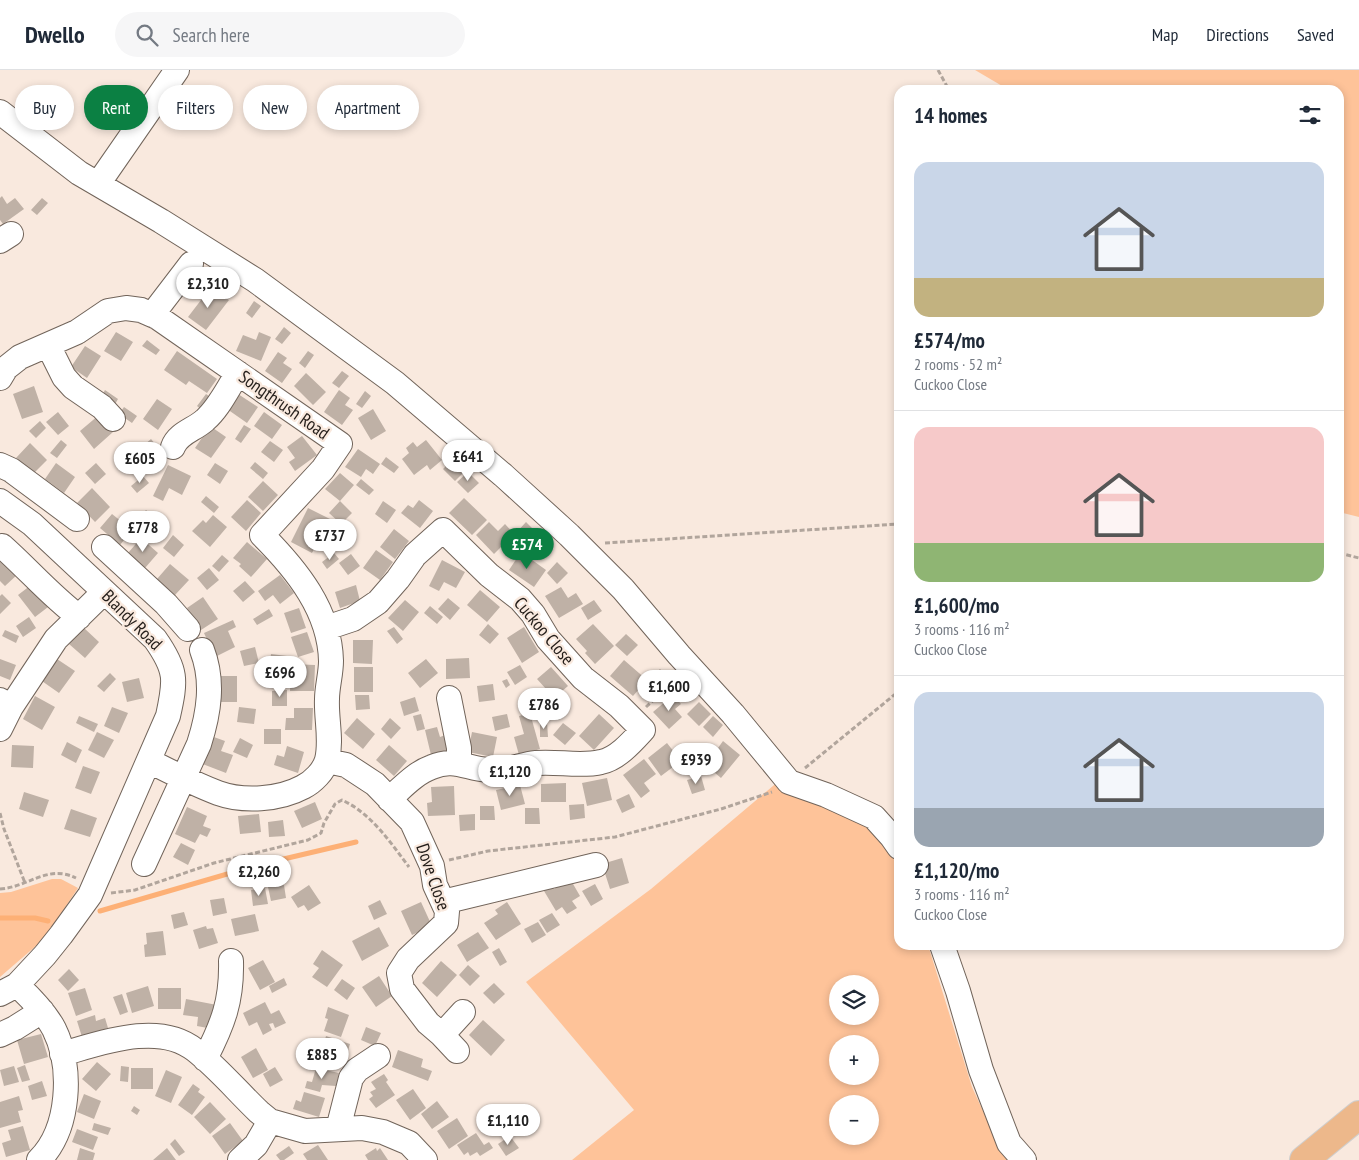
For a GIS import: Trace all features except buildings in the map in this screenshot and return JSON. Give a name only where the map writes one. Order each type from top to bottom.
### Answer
[{"type":"main road","points":[[1304,1160],[1359,1115]]},
{"type":"street","points":[[98,184],[177,70]]},
{"type":"street","points":[[0,112],[79,173],[161,221],[255,280],[395,383],[503,475],[579,545],[623,589],[733,714],[789,782],[826,795],[874,817],[894,840]]},
{"type":"street","points":[[152,315],[191,264]]},
{"type":"street","name":"Songthrush Road","points":[[0,378],[6,368],[20,357],[77,332],[108,310],[126,308],[141,310],[152,315],[340,444],[323,469],[262,535],[281,554],[310,591],[326,628],[331,662],[327,699],[329,745],[327,761]]},
{"type":"street","points":[[48,345],[64,377],[73,387],[102,407],[113,419]]},
{"type":"street","points":[[173,448],[175,441],[211,414],[238,373]]},
{"type":"street","points":[[0,465],[11,470],[77,519]]},
{"type":"street","name":"Blandy Road","points":[[0,501],[32,524],[155,639],[167,656],[174,673],[174,693],[168,716],[94,888],[61,935],[8,990]]},
{"type":"street","name":"Cuckoo Close","points":[[326,628],[353,619],[378,602],[416,555],[443,530],[489,575],[520,599],[533,614],[548,639],[583,678],[619,706],[632,719]]},
{"type":"street","points":[[2,546],[27,568],[62,604],[79,617]]},
{"type":"street","points":[[104,547],[178,616],[188,629]]},
{"type":"street","points":[[126,612],[149,588]]},
{"type":"street","points":[[0,729],[5,704],[56,639],[104,592]]},
{"type":"street","points":[[119,831],[149,854],[199,744],[205,725],[208,705],[208,676],[202,650]]},
{"type":"street","points":[[449,698],[459,748],[459,764]]},
{"type":"street","points":[[389,799],[413,778],[431,767],[451,762],[487,770],[506,770],[535,763],[582,764],[603,762],[629,745],[643,730],[632,719]]},
{"type":"street","points":[[148,761],[219,793],[238,797],[280,796],[294,792],[308,785],[327,761]]},
{"type":"street","name":"Dove Close","points":[[327,761],[346,765],[375,784],[412,822],[432,866],[435,885],[447,911],[446,923],[408,959],[399,973],[402,989],[428,1023],[450,1043],[463,1012]]},
{"type":"street","points":[[443,902],[596,865]]},
{"type":"street","points":[[944,950],[981,1070],[1009,1143],[1024,1160]]},
{"type":"street","points":[[205,1059],[220,1031],[228,1003],[231,961]]},
{"type":"street","points":[[8,990],[42,1010],[54,1030],[66,1073],[61,1125],[55,1141],[40,1160]]},
{"type":"street","points":[[0,1035],[15,1028],[42,1010]]},
{"type":"street","points":[[62,1054],[136,1036],[157,1036],[178,1040],[194,1049],[270,1121],[305,1131],[370,1129],[395,1136],[409,1143],[425,1160]]},
{"type":"street","points":[[338,1129],[350,1078],[357,1070],[378,1056]]},
{"type":"street","points":[[240,1160],[256,1145],[270,1121]]},
{"type":"path","points":[[938,70],[946,85]]},
{"type":"path","points":[[579,545],[894,524]]},
{"type":"path","points":[[1344,554],[1359,558]]},
{"type":"path","points":[[632,719],[690,667]]},
{"type":"path","points":[[0,889],[10,888],[45,875],[61,872],[94,888],[111,893],[135,890],[226,859],[308,840],[321,833],[324,823],[335,804],[342,800],[351,804],[385,834],[412,871],[488,851],[615,837],[721,809],[776,791],[894,696]]},
{"type":"path","points":[[0,813],[4,829],[25,883]]},
{"type":"shaded area","points":[[975,70],[1359,70],[1359,517],[1344,513],[1344,85],[1000,85]]},
{"type":"shaded area","points":[[780,780],[866,824],[892,856],[894,859],[894,950],[930,950],[972,1087],[999,1146],[1012,1160],[572,1160],[634,1110],[526,982],[651,889]]},
{"type":"shaded area","points":[[52,879],[61,879],[78,888],[44,939],[0,977],[0,893],[11,892]]},
{"type":"waterway","points":[[100,911],[258,865],[356,842]]},
{"type":"waterway","points":[[0,918],[35,918],[48,921]]}]
